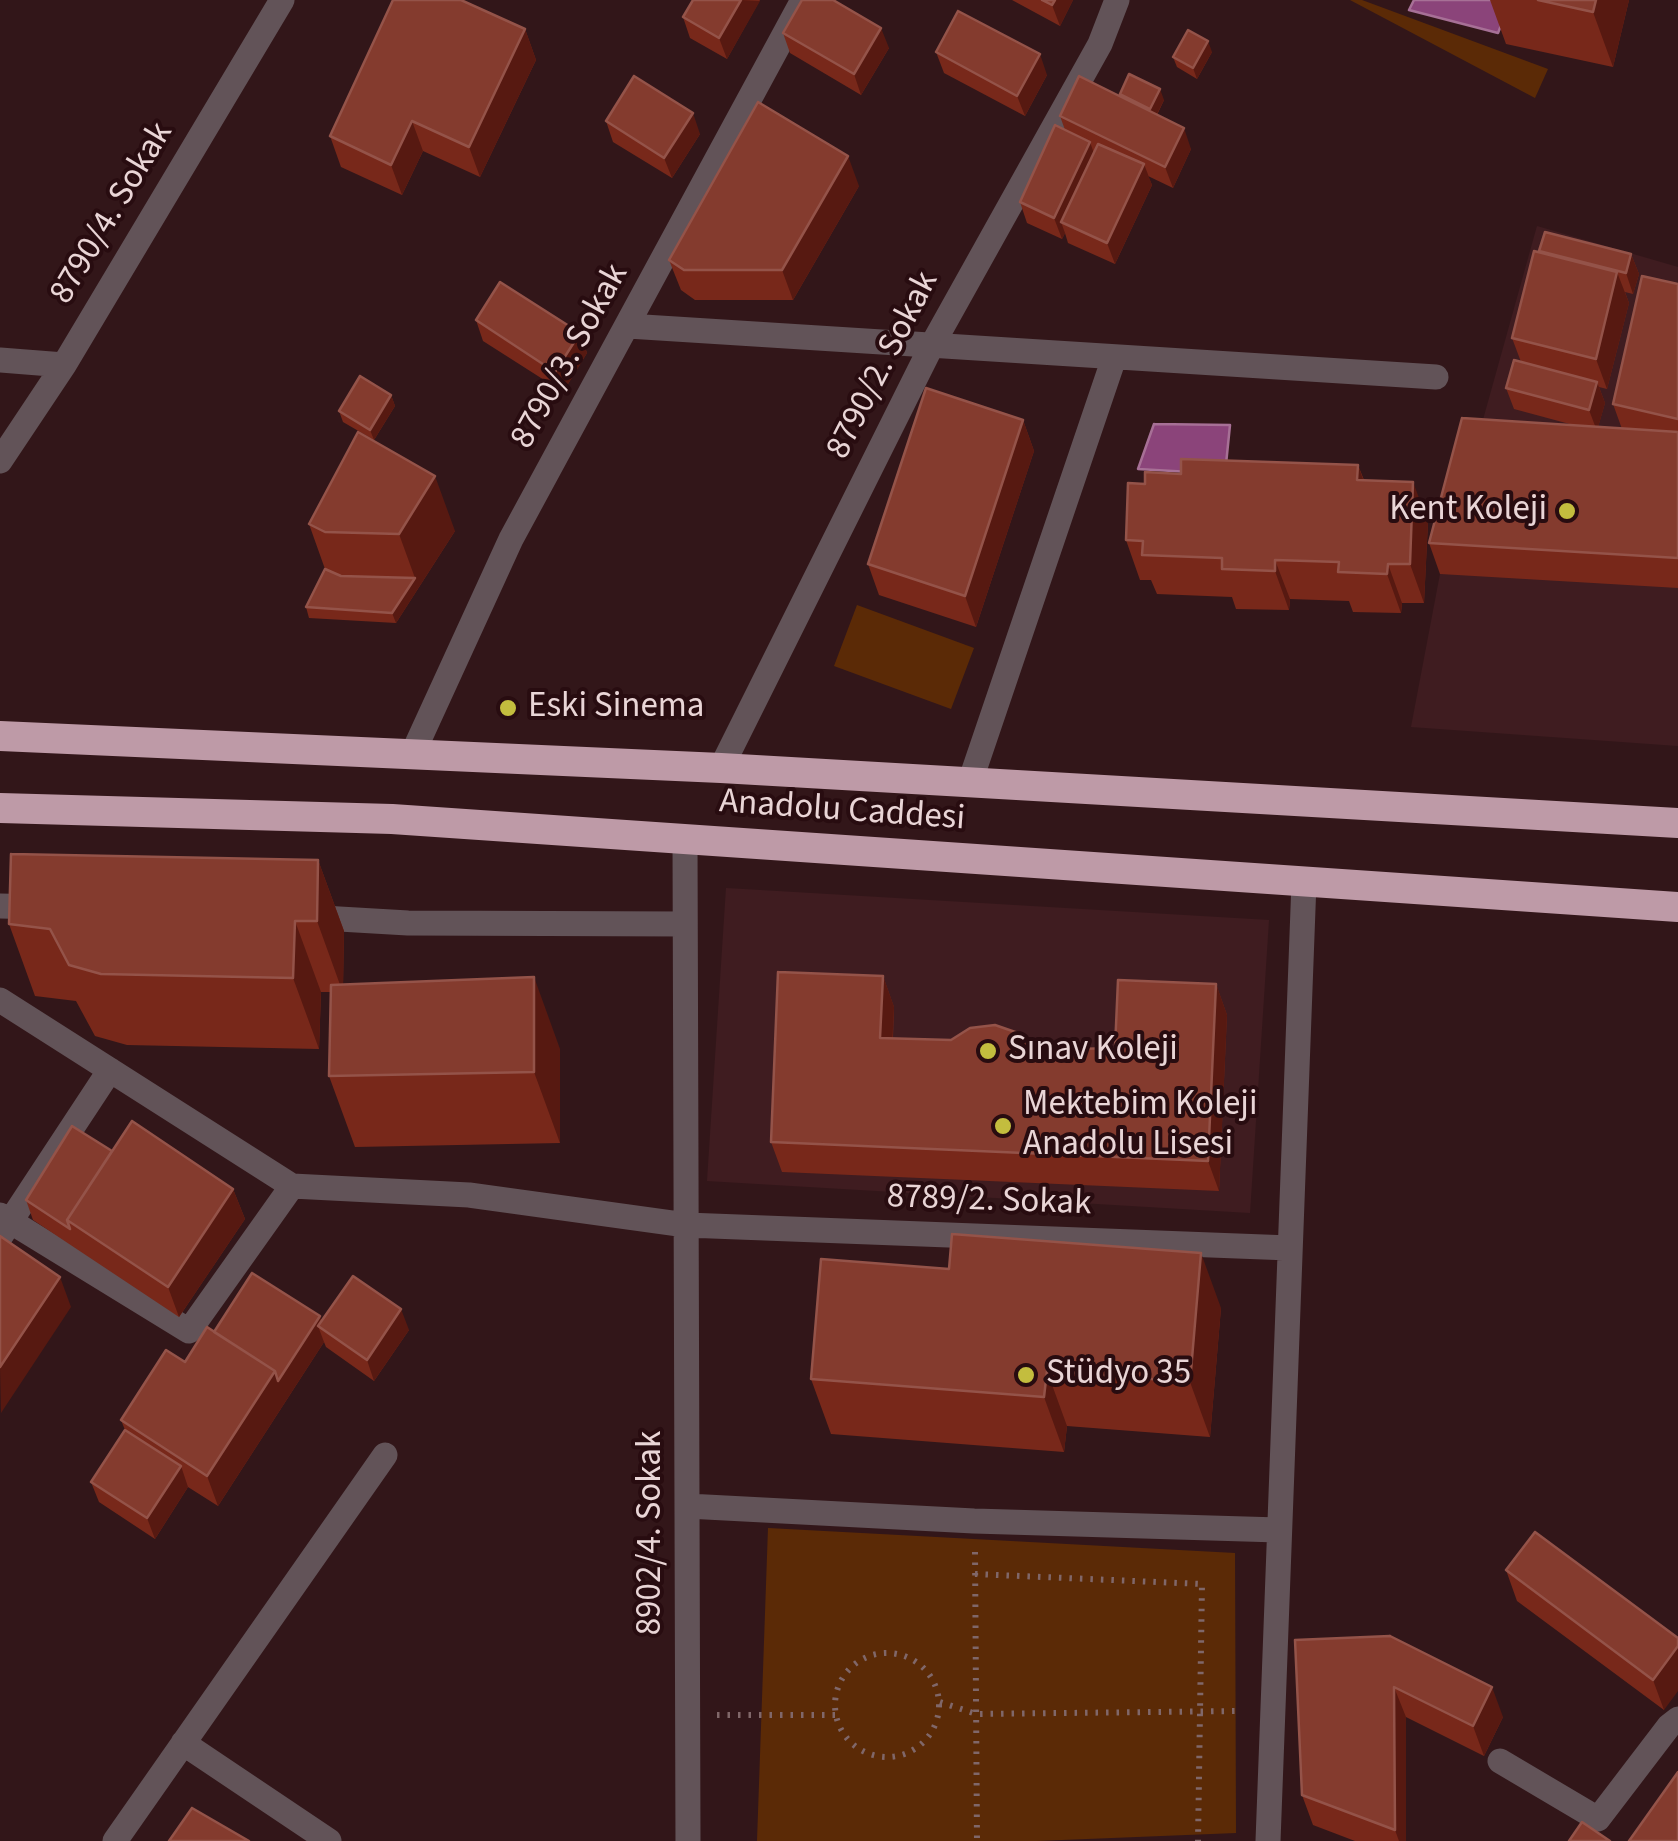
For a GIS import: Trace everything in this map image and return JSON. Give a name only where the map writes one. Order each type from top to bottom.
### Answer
[{"type":"highway","name":"Anadolu Caddesi","points":[[0,736],[721,768],[1678,823]]},
{"type":"highway","name":"Anadolu Caddesi","points":[[0,808],[392,818],[1678,907]]},
{"type":"street","name":"8790/4. Sokak","points":[[0,461],[64,366],[282,0]]},
{"type":"street","name":"8790/3. Sokak","points":[[412,754],[511,539],[802,0]]},
{"type":"street","name":"8790/2. Sokak","points":[[721,768],[931,347],[1100,44],[1117,0]]},
{"type":"street","points":[[628,326],[1436,377]]},
{"type":"street","points":[[970,782],[1114,358]]},
{"type":"street","points":[[0,360],[64,366]]},
{"type":"street","name":"8902/4. Sokak","points":[[685,839],[688,1841]]},
{"type":"street","points":[[1268,1841],[1304,882]]},
{"type":"street","points":[[0,906],[57,908]]},
{"type":"street","points":[[289,916],[408,923],[685,924]]},
{"type":"street","points":[[0,1000],[292,1186],[469,1194],[686,1225]]},
{"type":"street","points":[[110,1070],[3,1224],[189,1331],[292,1186]]},
{"type":"street","name":"8789/2. Sokak","points":[[686,1225],[1290,1248]]},
{"type":"street","points":[[114,1841],[385,1455]]},
{"type":"street","points":[[687,1506],[974,1521],[1280,1530]]},
{"type":"street","points":[[1500,1761],[1598,1819],[1678,1719]]},
{"type":"street","points":[[183,1743],[329,1841]]},
{"type":"path","points":[[974,1521],[977,1841]]},
{"type":"path","points":[[975,1574],[1202,1584],[1198,1841]]},
{"type":"path","points":[[879,1653],[912,1658],[936,1685],[940,1702],[929,1736],[916,1749],[899,1756],[866,1753],[841,1730],[836,1715],[840,1682],[863,1658],[879,1653]]},
{"type":"path","points":[[940,1702],[976,1714],[1272,1710]]},
{"type":"path","points":[[688,1715],[836,1715]]},
{"type":"shaded area","points":[[1350,0],[1362,0],[1548,69],[1535,98]]},
{"type":"shaded area","points":[[1414,0],[1511,0],[1498,33],[1409,10]]},
{"type":"shaded area","name":"Kent Koleji","points":[[1537,226],[1678,267],[1678,746],[1411,727],[1440,574]]},
{"type":"shaded area","points":[[1154,424],[1230,425],[1225,474],[1138,469]]},
{"type":"shaded area","points":[[857,605],[974,648],[951,709],[834,666]]},
{"type":"shaded area","name":"Sınav Koleji","points":[[726,888],[1269,920],[1250,1213],[707,1181]]},
{"type":"shaded area","points":[[768,1528],[1235,1553],[1236,1833],[1037,1841],[757,1841]]},
{"type":"building","points":[[393,0],[461,0],[525,29],[469,147],[412,121],[391,165],[330,136]]},
{"type":"building","points":[[693,0],[741,0],[719,38],[683,17]]},
{"type":"building","points":[[802,0],[833,0],[881,28],[854,74],[783,33]]},
{"type":"building","points":[[1538,0],[1596,0],[1593,12]]},
{"type":"building","points":[[958,11],[1040,54],[1017,96],[936,52]]},
{"type":"building","points":[[1188,30],[1208,41],[1193,68],[1173,57]]},
{"type":"building","points":[[1129,74],[1160,89],[1150,109],[1120,94]]},
{"type":"building","points":[[634,76],[693,113],[664,158],[606,121]]},
{"type":"building","points":[[1079,76],[1184,128],[1165,167],[1060,116]]},
{"type":"building","points":[[758,102],[848,156],[782,270],[684,270],[669,260]]},
{"type":"building","points":[[1055,125],[1090,142],[1054,218],[1020,202]]},
{"type":"building","points":[[1098,144],[1144,164],[1107,243],[1061,222]]},
{"type":"building","points":[[1545,232],[1631,254],[1626,273],[1539,251]]},
{"type":"building","points":[[1534,251],[1617,272],[1596,359],[1512,338]]},
{"type":"building","points":[[1642,276],[1678,284],[1678,419],[1613,404]]},
{"type":"building","points":[[500,282],[580,333],[555,372],[476,320]]},
{"type":"building","points":[[1514,360],[1597,382],[1589,410],[1506,388]]},
{"type":"building","points":[[360,376],[391,395],[370,430],[339,411]]},
{"type":"building","points":[[926,388],[1023,420],[965,596],[868,564]]},
{"type":"building","points":[[1462,418],[1678,432],[1678,558],[1429,543]]},
{"type":"building","points":[[358,432],[435,476],[399,534],[325,532],[309,524]]},
{"type":"building","points":[[1181,459],[1358,465],[1357,480],[1413,482],[1410,564],[1388,564],[1387,574],[1338,572],[1339,562],[1275,560],[1275,571],[1222,569],[1222,558],[1142,555],[1143,541],[1126,540],[1128,483],[1145,484],[1145,472],[1181,474]]},
{"type":"building","points":[[325,569],[341,576],[415,578],[392,613],[306,607]]},
{"type":"building","points":[[11,854],[318,860],[317,921],[295,921],[293,978],[101,974],[69,965],[50,929],[9,924]]},
{"type":"building","name":"Mektebim Koleji Anadolu Lisesi","points":[[778,972],[883,976],[880,1038],[951,1040],[970,1028],[995,1025],[1021,1034],[1038,1050],[1115,1048],[1118,980],[1216,984],[1208,1161],[771,1142]]},
{"type":"building","points":[[534,977],[534,1072],[329,1076],[331,985]]},
{"type":"building","points":[[132,1121],[233,1189],[168,1287],[67,1220]]},
{"type":"building","points":[[72,1126],[112,1151],[67,1220],[70,1229],[26,1200]]},
{"type":"building","points":[[952,1234],[1201,1253],[1190,1382],[1047,1371],[1044,1397],[811,1379],[821,1259],[949,1269]]},
{"type":"building","points":[[0,1236],[60,1277],[0,1367]]},
{"type":"building","points":[[252,1273],[320,1316],[278,1381],[275,1371],[214,1332]]},
{"type":"building","points":[[353,1276],[401,1309],[367,1360],[318,1326]]},
{"type":"building","points":[[207,1327],[275,1371],[207,1476],[121,1420],[166,1350],[185,1362]]},
{"type":"building","points":[[125,1430],[181,1466],[147,1518],[91,1482]]},
{"type":"building","points":[[1535,1532],[1678,1638],[1678,1646],[1653,1680],[1506,1570]]},
{"type":"building","points":[[1390,1636],[1492,1687],[1473,1726],[1394,1687],[1395,1830],[1302,1795],[1295,1640]]},
{"type":"building","points":[[1678,1772],[1678,1841],[1629,1841]]},
{"type":"building","points":[[192,1808],[249,1841],[169,1841]]},
{"type":"building","points":[[1582,1822],[1610,1841],[1569,1841]]},
{"type":"place","name":"Kent Koleji","points":[[1567,511]]},
{"type":"place","name":"Eski Sinema","points":[[508,708]]},
{"type":"place","name":"Sınav Koleji","points":[[988,1051]]},
{"type":"place","name":"Mektebim Koleji Anadolu Lisesi","points":[[1003,1126]]},
{"type":"place","name":"Stüdyo 35","points":[[1026,1375]]}]
